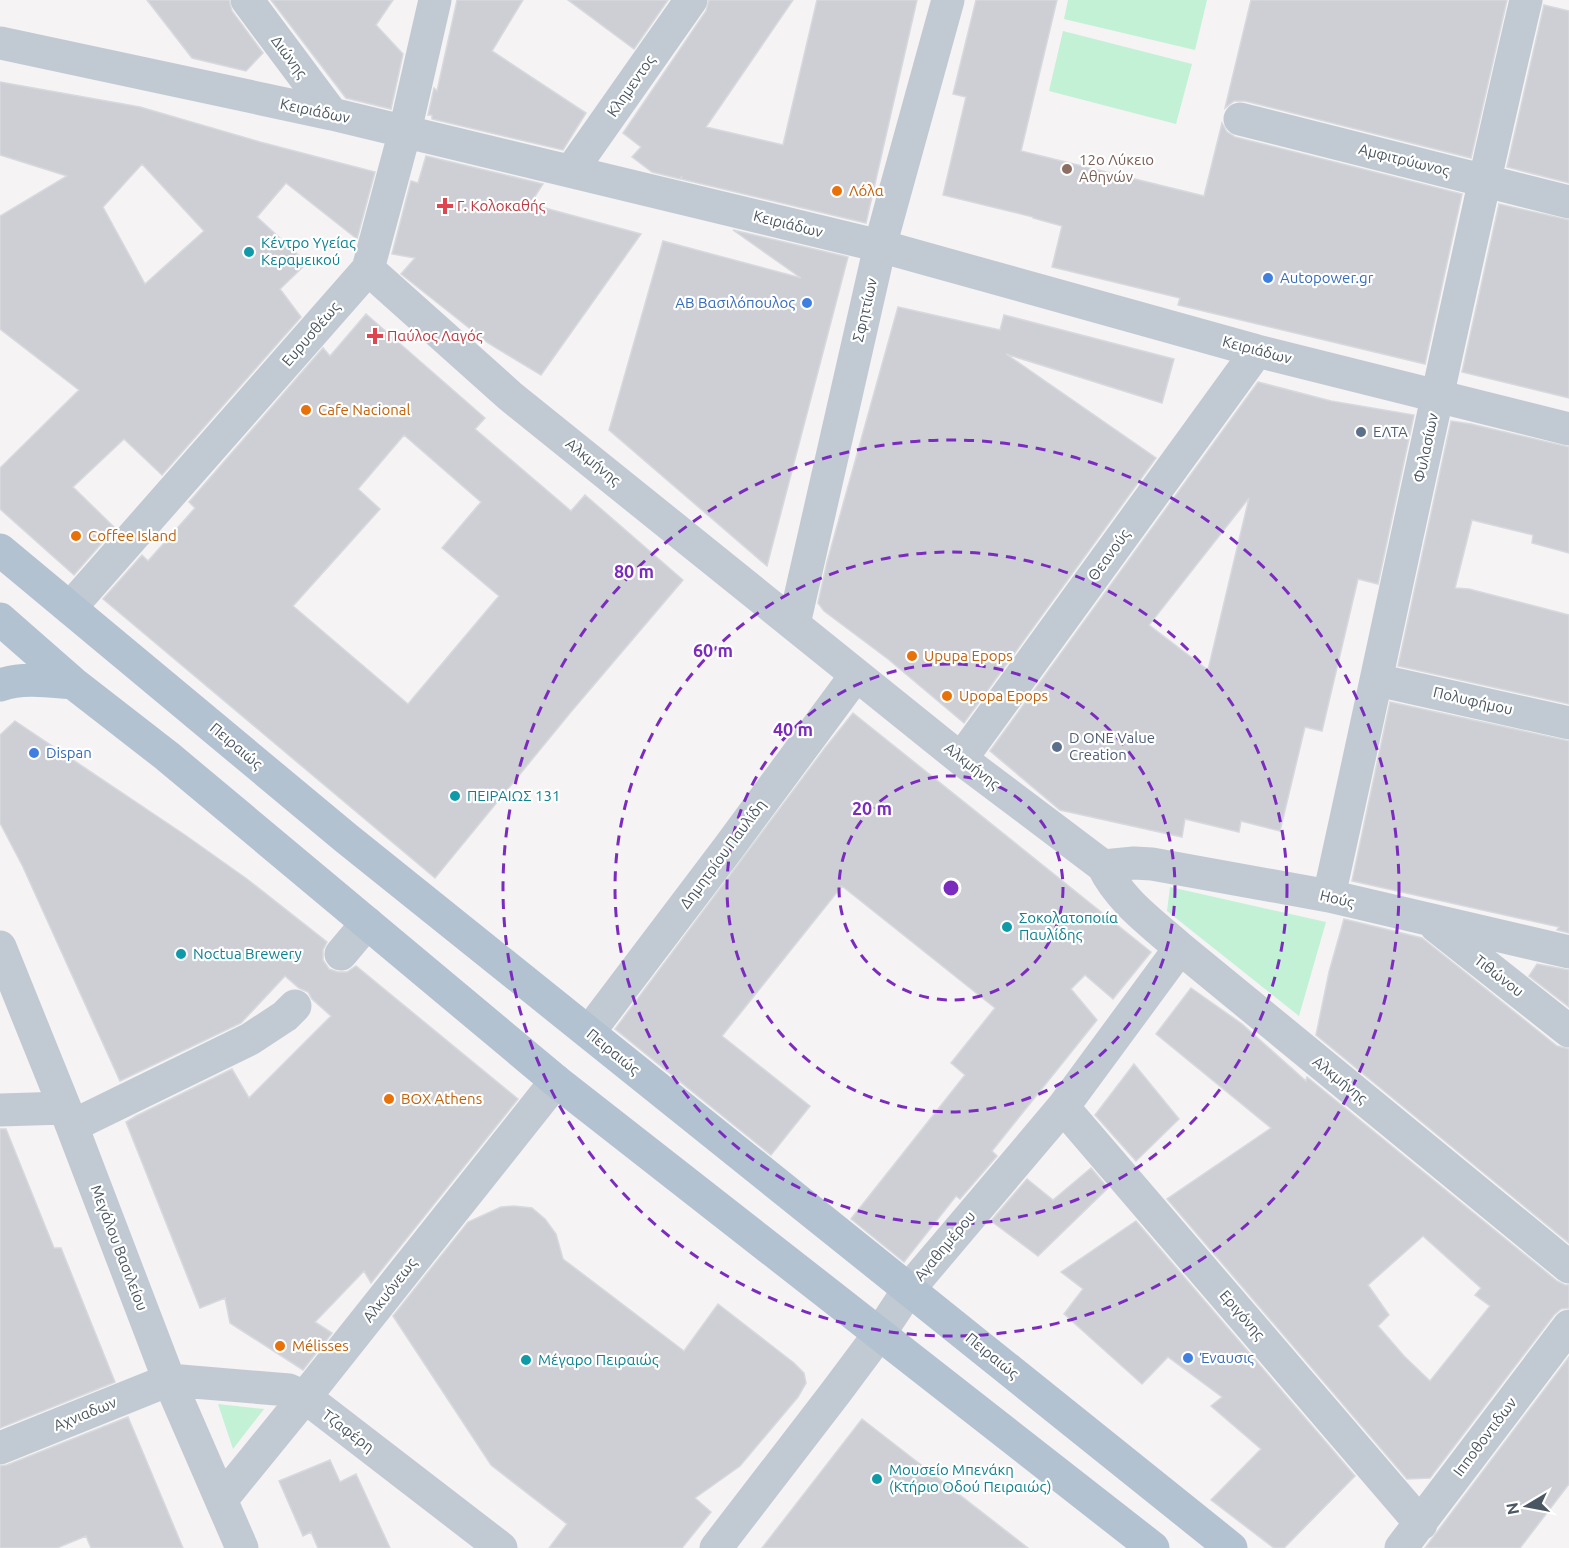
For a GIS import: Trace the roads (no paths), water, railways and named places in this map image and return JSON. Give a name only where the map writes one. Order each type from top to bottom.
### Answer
[{"type":"main road","name":"Πειραιώς","points":[[0,550],[346,838],[1231,1548]]},
{"type":"main road","points":[[0,620],[73,683],[167,756],[556,1081],[1153,1548]]},
{"type":"main road","points":[[0,685],[12,681],[36,680],[73,683]]},
{"type":"street","name":"Διώνης","points":[[247,0],[332,114]]},
{"type":"street","name":"Ευρυσθέως","points":[[70,608],[368,269],[405,131],[435,0]]},
{"type":"street","name":"Κλημεντος","points":[[571,171],[691,0]]},
{"type":"street","name":"Σφηττίων","points":[[794,624],[880,246],[948,0]]},
{"type":"street","name":"Φυλασίων","points":[[1329,896],[1436,396],[1526,0]]},
{"type":"street","name":"Κειριάδων","points":[[0,43],[332,114],[880,246],[1257,351],[1569,429]]},
{"type":"street","name":"Αμφιτρύωνος","points":[[1240,119],[1569,202]]},
{"type":"street","name":"Αλκμήνης","points":[[368,269],[510,396],[961,759],[1103,866],[1110,880],[1129,903],[1180,948],[1569,1268]]},
{"type":"street","name":"Θεανούς","points":[[961,759],[1257,351]]},
{"type":"street","name":"Δημητρίου Παυλίδη","points":[[589,1032],[856,675]]},
{"type":"street","name":"Πολυφήμου","points":[[1377,680],[1569,723]]},
{"type":"street","name":"Ηούς","points":[[1103,866],[1152,864],[1329,896],[1569,952]]},
{"type":"street","name":"Τιθώνου","points":[[1430,921],[1569,1031]]},
{"type":"street","points":[[341,954],[368,923]]},
{"type":"street","name":"Μεγάλου Βασιλείου","points":[[0,947],[169,1380],[242,1548]]},
{"type":"street","name":"Αγαθημέρου","points":[[716,1548],[880,1333],[909,1289],[1063,1107],[1180,948]]},
{"type":"street","points":[[0,1110],[68,1117],[250,1039],[285,1016],[295,1006]]},
{"type":"street","name":"Αλκυόνεως","points":[[222,1499],[556,1081]]},
{"type":"street","name":"Εριγόνης","points":[[1063,1107],[1411,1536]]},
{"type":"street","name":"Ιπποθοντιδων","points":[[1411,1536],[1569,1326]]},
{"type":"street","name":"Τζαφέρη","points":[[169,1380],[290,1390],[305,1397],[501,1548]]},
{"type":"street","name":"Αχνιαδων","points":[[0,1448],[169,1380]]},
{"type":"place","name":"12ο Λύκειο Αθηνών","points":[[1067,169]]},
{"type":"place","name":"Λόλα","points":[[837,191]]},
{"type":"place","name":"Γ. Κολοκαθής","points":[[445,206]]},
{"type":"place","name":"Κέντρο Υγείας Κεραμεικού","points":[[249,252]]},
{"type":"place","name":"Autopower.gr","points":[[1268,278]]},
{"type":"place","name":"ΑΒ Βασιλόπουλος","points":[[807,303]]},
{"type":"place","name":"Παύλος Λαγός","points":[[375,336]]},
{"type":"place","name":"Cafe Nacional","points":[[306,410]]},
{"type":"place","name":"ΕΛΤΑ","points":[[1361,432]]},
{"type":"place","name":"Coffee Island","points":[[76,536]]},
{"type":"place","name":"Upupa Epops","points":[[912,656]]},
{"type":"place","name":"Upopa Epops","points":[[947,696]]},
{"type":"place","name":"D ONE Value Creation","points":[[1057,747]]},
{"type":"place","name":"Dispan","points":[[34,753]]},
{"type":"place","name":"ΠΕΙΡΑΙΩΣ 131","points":[[455,796]]},
{"type":"place","name":"Σοκολατοποιία Παυλίδης","points":[[1007,927]]},
{"type":"place","name":"Noctua Brewery","points":[[181,954]]},
{"type":"place","name":"BOX Athens","points":[[389,1099]]},
{"type":"place","name":"Mélisses","points":[[280,1346]]},
{"type":"place","name":"Έναυσις","points":[[1188,1358]]},
{"type":"place","name":"Μέγαρο Πειραιώς","points":[[526,1360]]},
{"type":"place","name":"Μουσείο Μπενάκη (Κτήριο Οδού Πειραιώς)","points":[[877,1479]]}]
